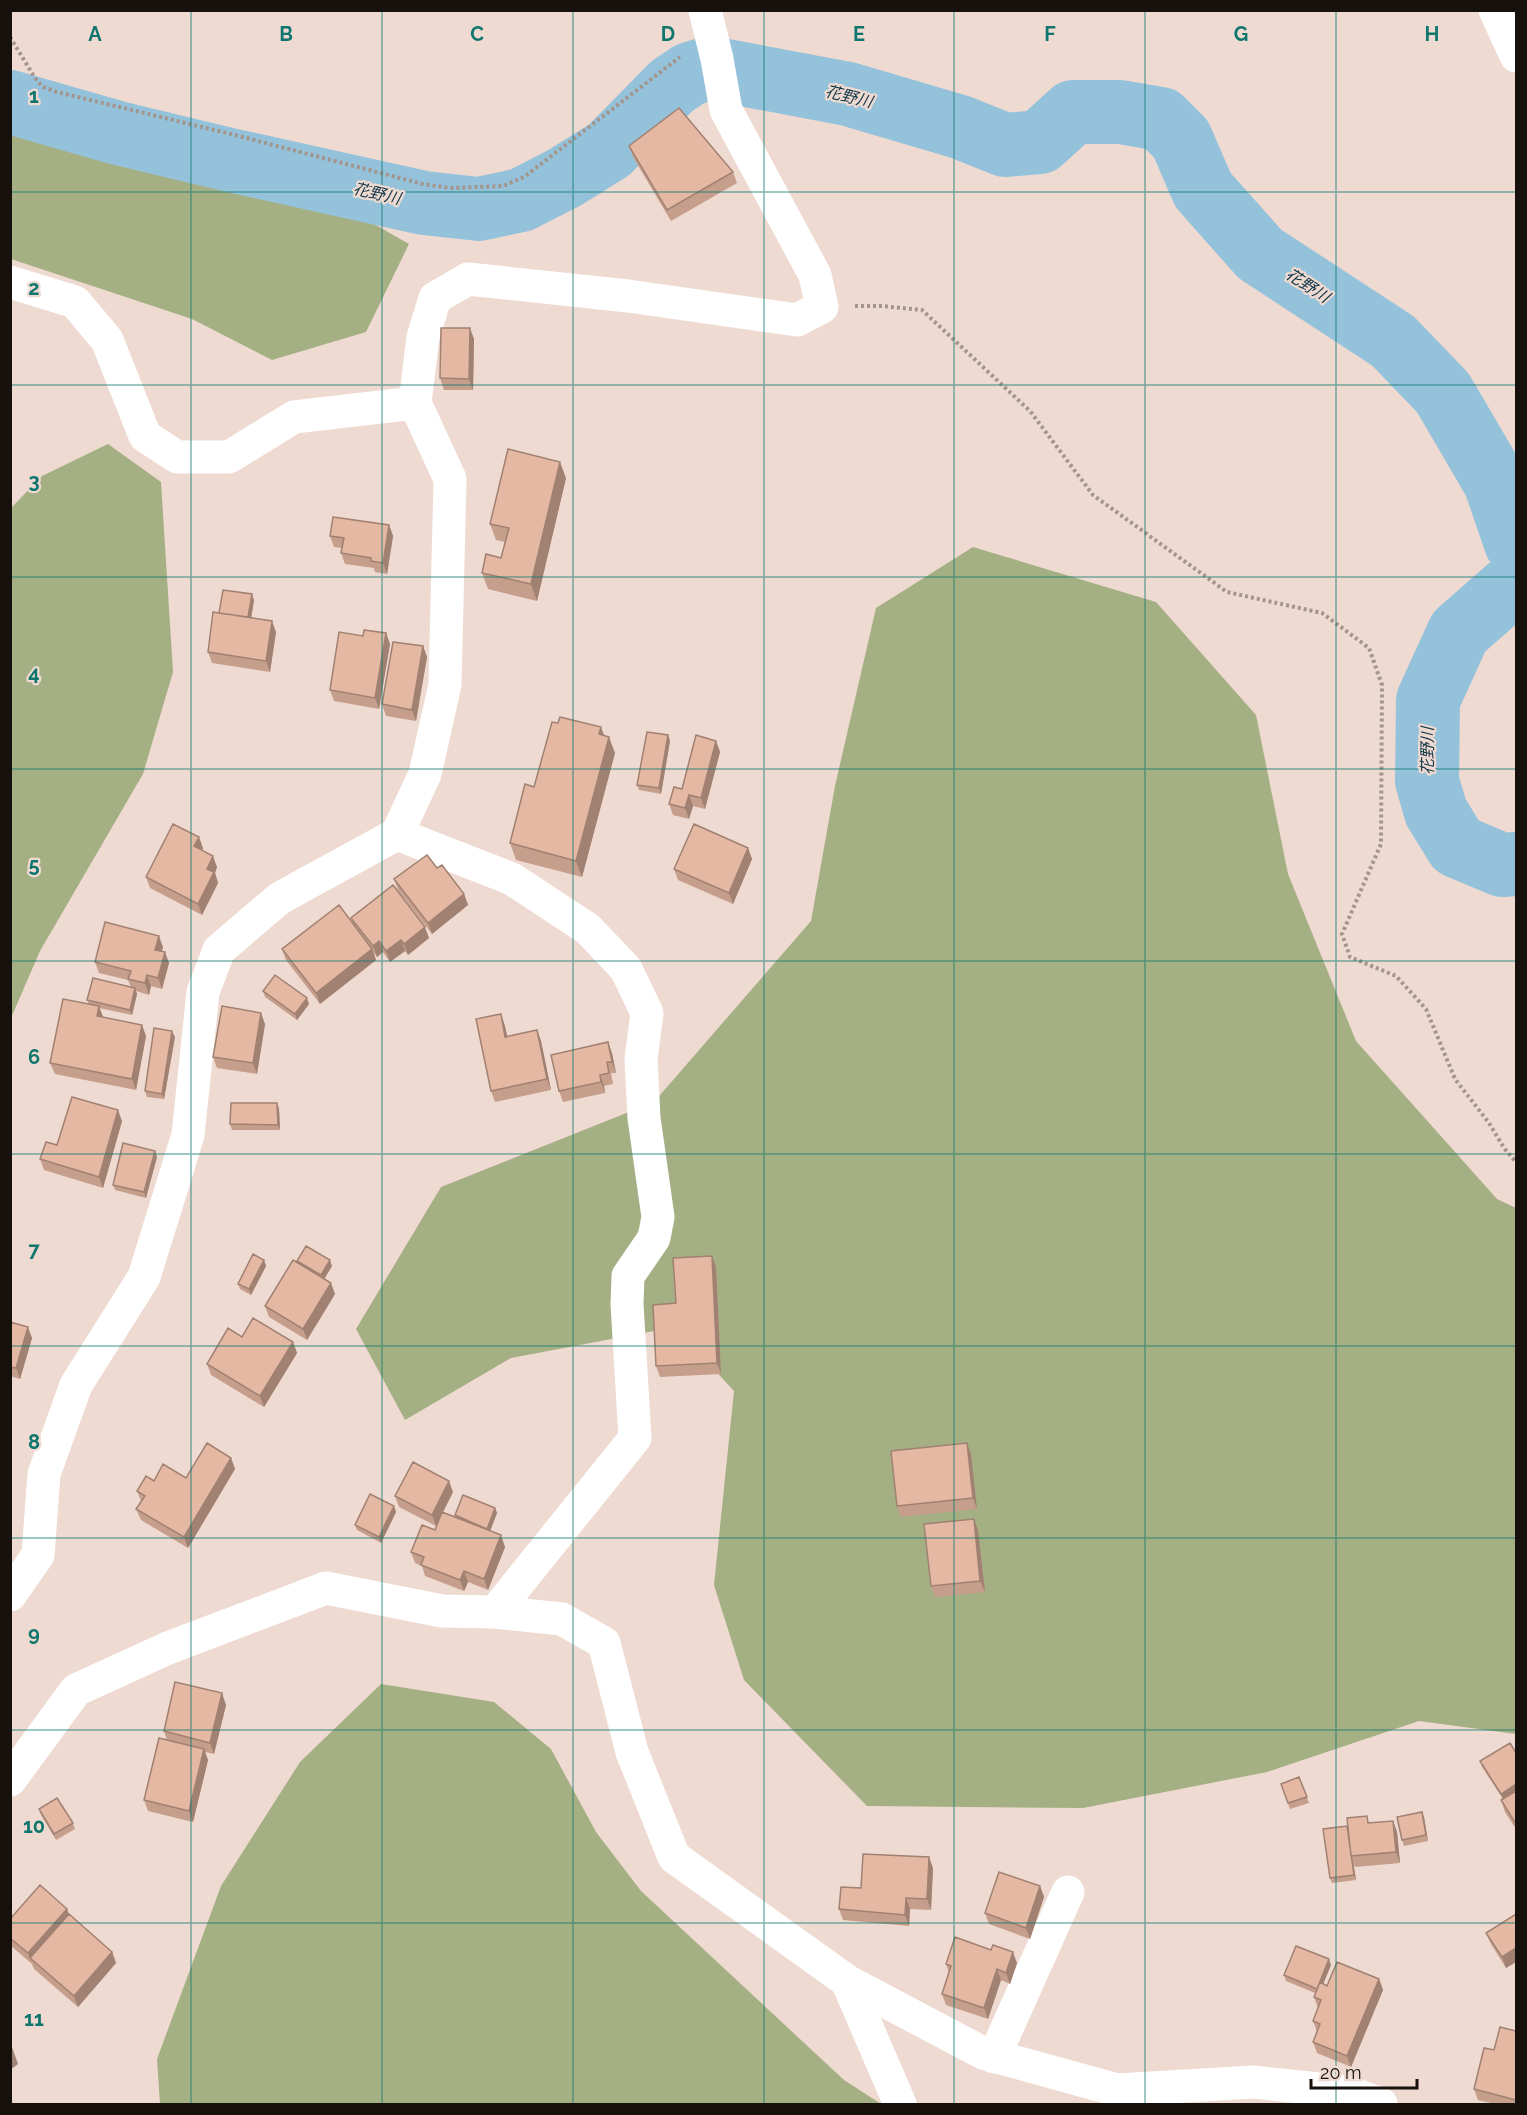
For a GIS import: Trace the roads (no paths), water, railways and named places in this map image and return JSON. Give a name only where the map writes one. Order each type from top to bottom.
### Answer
[{"type":"street","points":[[1495,10],[1516,56]]},
{"type":"street","points":[[10,1595],[38,1554],[44,1474],[76,1385],[144,1277],[188,1136],[203,992],[219,950],[280,898],[397,834],[425,774],[445,685],[450,478],[415,403],[423,338],[435,298],[468,279],[628,296],[797,320],[822,307],[815,275],[726,110],[712,36]]},
{"type":"street","points":[[10,282],[75,302],[107,340],[145,436],[177,457],[229,457],[294,417],[415,403]]},
{"type":"street","points":[[397,834],[512,879],[588,929],[626,969],[647,1012],[641,1059],[644,1118],[658,1217],[654,1238],[628,1276],[627,1304],[635,1438],[495,1612]]},
{"type":"street","points":[[10,1780],[76,1690],[168,1648],[326,1588],[442,1611],[495,1612],[562,1619],[604,1643],[632,1752],[674,1857],[847,1981],[994,2057],[1117,2090],[1188,2095],[1253,2082],[1348,2092],[1381,2104]]},
{"type":"street","points":[[994,2057],[1068,1892]]},
{"type":"street","points":[[847,1981],[900,2104]]},
{"type":"waterway","name":"花野川","points":[[10,102],[118,133],[230,160],[424,203],[479,209],[521,200],[564,178],[609,150],[672,86],[690,74],[710,68],[848,94],[960,127],[1005,145],[1040,142],[1073,112],[1120,112],[1161,119],[1181,139],[1203,190],[1260,254],[1393,341],[1443,393],[1495,482],[1516,543]]},
{"type":"waterway","name":"花野川","points":[[1516,582],[1459,632],[1428,700],[1427,781],[1436,812],[1457,846],[1502,865],[1516,864]]}]
